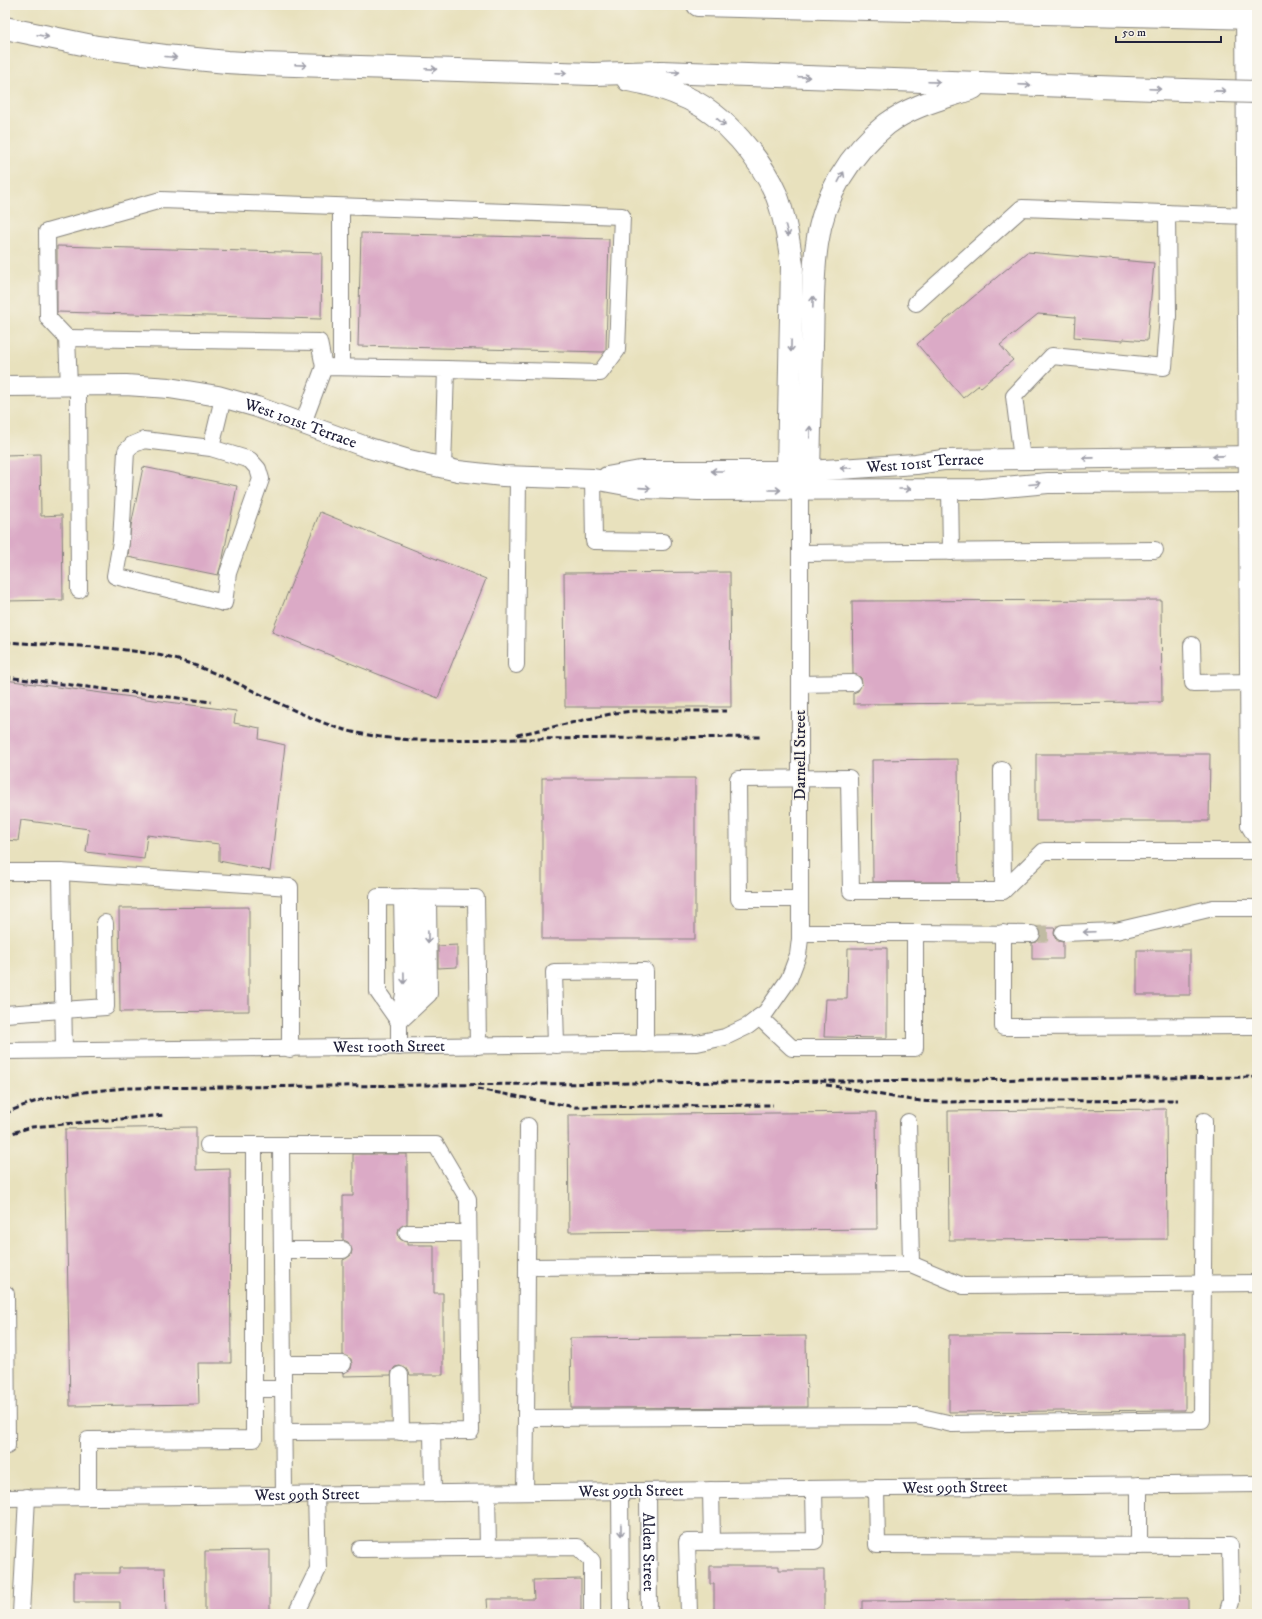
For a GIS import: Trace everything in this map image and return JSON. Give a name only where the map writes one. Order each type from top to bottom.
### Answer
[{"type":"highway","points":[[698,5],[1250,14]]},
{"type":"highway","points":[[5,28],[97,47],[227,62],[593,74],[661,72],[1257,92]]},
{"type":"highway","points":[[593,74],[643,83],[689,99],[710,113],[730,130],[751,153],[765,173],[776,195],[784,222],[789,241],[792,265],[788,470],[805,480],[817,243],[831,195],[844,170],[859,151],[888,124],[918,106],[986,84]]},
{"type":"main road","points":[[1250,14],[1253,216],[1254,682],[1251,826],[1257,835]]},
{"type":"main road","name":"West 101st Terrace","points":[[5,386],[126,385],[169,388],[223,398],[257,407],[368,448],[443,468],[503,476],[593,479],[642,488],[699,490],[805,480],[943,460],[1253,456]]},
{"type":"main road","name":"West 101st Terrace","points":[[593,479],[640,471],[788,470]]},
{"type":"main road","name":"West 101st Terrace","points":[[805,480],[950,489],[982,489],[1048,483],[1253,482]]},
{"type":"street","points":[[79,590],[74,386],[67,338],[48,318],[47,232],[161,200],[622,216],[617,350],[600,373],[324,367]]},
{"type":"street","points":[[341,207],[341,367]]},
{"type":"street","points":[[916,303],[1022,208],[1253,216]]},
{"type":"street","points":[[1022,459],[1014,396],[1052,356],[1164,367],[1168,316],[1167,213]]},
{"type":"street","points":[[67,338],[319,342],[324,367],[303,423]]},
{"type":"street","points":[[443,468],[446,369]]},
{"type":"street","points":[[211,448],[223,398]]},
{"type":"street","points":[[144,440],[211,448],[250,460],[258,469],[261,479],[228,573],[224,604],[115,576],[121,542],[126,451],[132,445],[144,440]]},
{"type":"street","points":[[516,664],[518,477]]},
{"type":"street","points":[[593,479],[594,541],[663,542]]},
{"type":"street","name":"Darnell Street","points":[[762,1014],[789,979],[798,955],[800,933],[800,553],[805,480]]},
{"type":"street","points":[[950,489],[951,552]]},
{"type":"street","points":[[800,553],[1155,550]]},
{"type":"street","points":[[1192,645],[1193,683],[1254,682]]},
{"type":"street","points":[[800,684],[853,684]]},
{"type":"street","points":[[1002,770],[1002,891]]},
{"type":"street","points":[[800,899],[739,899],[738,779],[849,778],[851,891],[1002,891],[1044,851],[1257,851]]},
{"type":"street","points":[[5,872],[61,872],[290,888],[290,1049]]},
{"type":"street","points":[[61,872],[64,1050]]},
{"type":"street","points":[[399,1022],[378,992],[378,897],[476,898],[478,1046]]},
{"type":"street","points":[[399,1022],[429,994],[415,897]]},
{"type":"street","points":[[399,1047],[399,1022],[404,994],[415,897]]},
{"type":"street","points":[[1063,933],[1116,931],[1213,908],[1257,908]]},
{"type":"street","points":[[5,1014],[106,1007],[105,922]]},
{"type":"street","points":[[800,933],[1032,934]]},
{"type":"street","points":[[762,1014],[792,1048],[915,1048],[915,933]]},
{"type":"street","points":[[1003,933],[1003,1027],[1257,1026]]},
{"type":"street","points":[[556,1045],[554,972],[645,971],[645,1044]]},
{"type":"street","name":"West 100th Street","points":[[5,1051],[290,1049],[697,1043],[725,1037],[748,1026],[762,1014]]},
{"type":"street","points":[[526,1418],[917,1416],[952,1424],[1202,1420],[1204,1121]]},
{"type":"street","points":[[908,1122],[911,1264]]},
{"type":"street","points":[[525,1492],[528,1126]]},
{"type":"street","points":[[208,1145],[436,1145],[468,1199],[471,1431],[284,1432]]},
{"type":"street","points":[[88,1497],[88,1440],[254,1440],[254,1145]]},
{"type":"street","points":[[281,1145],[284,1495]]},
{"type":"street","points":[[407,1233],[468,1233]]},
{"type":"street","points":[[282,1250],[343,1250]]},
{"type":"street","points":[[527,1267],[911,1264],[963,1286],[1257,1283]]},
{"type":"street","points":[[5,1294],[7,1446],[5,1446]]},
{"type":"street","points":[[283,1364],[344,1364]]},
{"type":"street","points":[[400,1375],[401,1432]]},
{"type":"street","points":[[254,1389],[283,1389]]},
{"type":"street","points":[[432,1431],[433,1493]]},
{"type":"street","name":"West 99th Street","points":[[5,1498],[1257,1484]]},
{"type":"street","points":[[1139,1485],[1139,1546]]},
{"type":"street","points":[[876,1488],[877,1545],[1230,1546],[1231,1601],[1227,1614]]},
{"type":"street","points":[[689,1614],[687,1542],[815,1541],[814,1489]]},
{"type":"street","points":[[711,1490],[712,1542]]},
{"type":"street","name":"Alden Street","points":[[620,1491],[621,1614]]},
{"type":"street","name":"Alden Street","points":[[648,1491],[649,1614]]},
{"type":"street","points":[[487,1493],[488,1548]]},
{"type":"street","points":[[296,1614],[318,1569],[316,1494]]},
{"type":"street","points":[[21,1614],[27,1498]]},
{"type":"street","points":[[360,1549],[578,1547],[592,1561],[592,1614]]},
{"type":"building","points":[[361,233],[609,239],[606,349],[604,352],[358,346]]},
{"type":"building","points":[[57,246],[322,253],[321,319],[57,312]]},
{"type":"building","points":[[1027,252],[1154,263],[1147,341],[1123,339],[1123,341],[1074,337],[1075,317],[1038,314],[1000,345],[1013,360],[981,387],[979,385],[963,398],[917,344]]},
{"type":"building","points":[[40,454],[41,516],[62,515],[63,600],[5,601],[5,455]]},
{"type":"building","points":[[143,467],[237,486],[223,558],[218,575],[128,557],[131,526]]},
{"type":"building","points":[[320,512],[486,579],[438,698],[272,632]]},
{"type":"building","points":[[730,572],[731,707],[565,707],[564,573]]},
{"type":"building","points":[[1161,600],[1162,702],[853,704],[853,693],[858,691],[862,683],[861,678],[853,674],[852,601]]},
{"type":"building","points":[[5,680],[236,711],[234,723],[260,728],[259,739],[285,745],[270,871],[219,861],[219,844],[147,835],[144,859],[86,852],[89,829],[21,820],[18,841],[5,840]]},
{"type":"building","points":[[1036,754],[1210,754],[1209,821],[1036,821]]},
{"type":"building","points":[[958,759],[959,882],[873,882],[872,760]]},
{"type":"building","points":[[542,778],[695,778],[695,939],[542,939]]},
{"type":"building","points":[[249,907],[249,1011],[120,1012],[119,908]]},
{"type":"building","points":[[1039,928],[1055,928],[1055,938],[1058,941],[1063,942],[1063,959],[1032,959],[1032,943],[1037,942],[1041,934]]},
{"type":"building","points":[[457,945],[457,967],[438,968],[438,946]]},
{"type":"building","points":[[848,948],[887,948],[887,1038],[824,1037],[826,999],[847,999]]},
{"type":"building","points":[[1137,950],[1190,950],[1190,995],[1137,995]]},
{"type":"building","points":[[1166,1109],[1167,1239],[949,1240],[948,1111]]},
{"type":"building","points":[[876,1112],[877,1229],[569,1232],[568,1115]]},
{"type":"building","points":[[196,1127],[196,1170],[230,1169],[231,1363],[198,1363],[199,1404],[70,1406],[65,1129]]},
{"type":"building","points":[[353,1154],[407,1154],[407,1224],[399,1228],[398,1233],[399,1238],[407,1242],[407,1245],[434,1245],[434,1293],[443,1293],[443,1375],[410,1375],[408,1370],[400,1366],[395,1367],[391,1375],[343,1376],[343,1373],[351,1369],[352,1364],[351,1359],[343,1355],[343,1260],[351,1255],[352,1250],[348,1242],[343,1240],[343,1196],[353,1196]]},
{"type":"building","points":[[1185,1334],[1185,1410],[949,1412],[949,1335]]},
{"type":"building","points":[[806,1336],[807,1407],[571,1408],[570,1338]]},
{"type":"building","points":[[270,1550],[270,1614],[205,1614],[205,1551]]},
{"type":"building","points":[[710,1566],[779,1566],[779,1570],[824,1570],[824,1614],[714,1614],[714,1584],[710,1584]]},
{"type":"building","points":[[119,1568],[165,1568],[166,1614],[120,1614],[120,1602],[74,1602],[74,1573],[119,1573]]},
{"type":"building","points":[[581,1579],[581,1614],[488,1614],[487,1599],[534,1599],[533,1580]]},
{"type":"building","points":[[1188,1598],[1188,1614],[862,1614],[862,1601]]},
{"type":"tunnel","points":[[1032,934],[1063,933]]},
{"type":"railway","points":[[5,642],[98,647],[167,657],[206,670],[332,726],[352,732],[382,737],[412,740],[762,737]]},
{"type":"railway","points":[[5,677],[211,702]]},
{"type":"railway","points":[[517,735],[615,713],[633,711],[727,711]]},
{"type":"railway","points":[[5,1114],[19,1107],[49,1098],[125,1088],[1257,1077]]},
{"type":"railway","points":[[826,1085],[896,1098],[938,1102],[1178,1100]]},
{"type":"railway","points":[[477,1089],[575,1107],[773,1105]]},
{"type":"railway","points":[[5,1135],[32,1127],[164,1115]]}]
